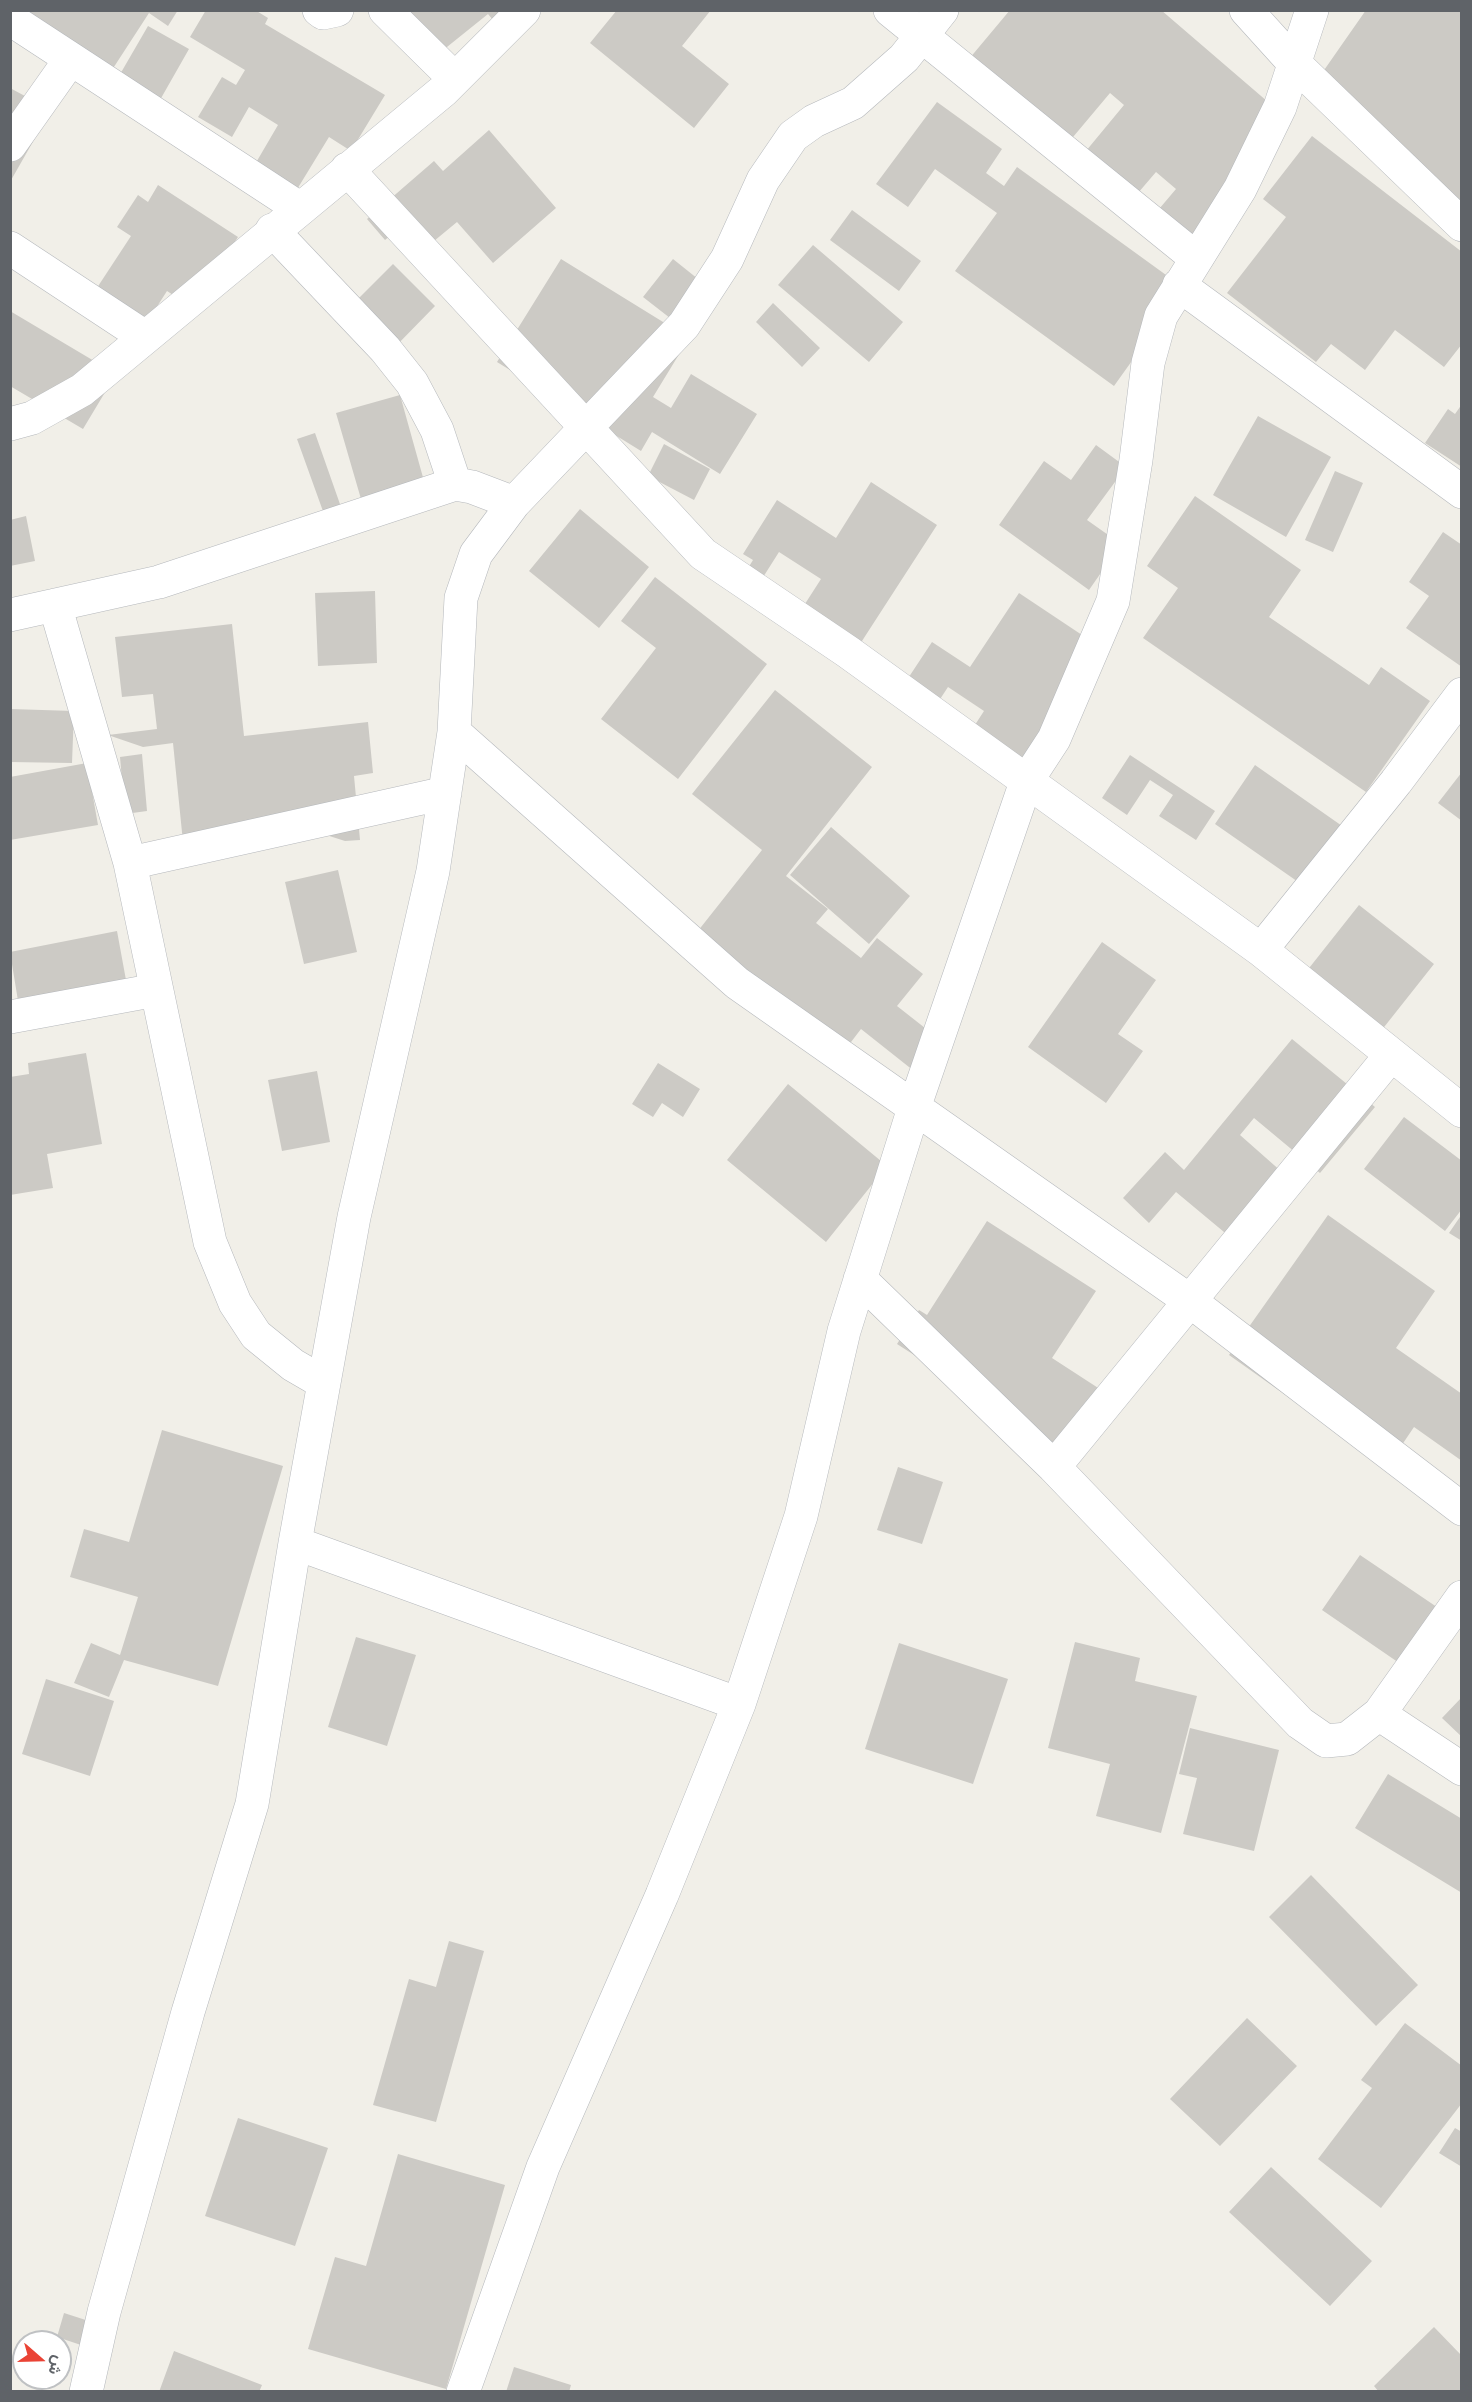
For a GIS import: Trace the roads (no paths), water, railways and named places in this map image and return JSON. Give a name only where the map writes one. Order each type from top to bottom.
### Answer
[{"type":"street","points":[[319,10],[324,14],[337,10]]},
{"type":"street","points":[[385,10],[455,79]]},
{"type":"street","points":[[10,424],[32,418],[82,390],[455,79],[524,10]]},
{"type":"street","points":[[890,10],[1187,272],[1461,492]]},
{"type":"street","points":[[86,2391],[104,2312],[182,2036],[252,1804],[295,1544],[354,1217],[433,871],[454,732],[461,598],[476,554],[514,503],[588,429],[684,325],[727,259],[763,180],[794,136],[814,122],[853,103],[904,58],[942,10]]},
{"type":"street","points":[[1246,10],[1293,62],[1461,224]]},
{"type":"street","points":[[463,2391],[543,2167],[662,1895],[739,1704],[801,1516],[844,1331],[914,1108],[1026,782],[1054,739],[1113,602],[1136,460],[1148,363],[1161,316],[1240,189],[1280,107],[1312,10]]},
{"type":"street","points":[[10,19],[299,208]]},
{"type":"street","points":[[10,145],[70,60]]},
{"type":"street","points":[[347,169],[703,554],[848,652],[1261,950],[1461,1111]]},
{"type":"street","points":[[272,230],[386,349],[412,384],[437,430],[455,484]]},
{"type":"street","points":[[10,248],[145,337]]},
{"type":"street","points":[[10,615],[159,582],[455,484],[472,487],[514,503]]},
{"type":"street","points":[[55,605],[130,863],[210,1242],[235,1304],[256,1335],[293,1365],[324,1383]]},
{"type":"street","points":[[1261,950],[1396,782],[1461,694]]},
{"type":"street","points":[[454,732],[737,983],[1190,1301],[1461,1509]]},
{"type":"street","points":[[130,863],[445,793]]},
{"type":"street","points":[[10,1017],[156,990]]},
{"type":"street","points":[[1054,1467],[1391,1055]]},
{"type":"street","points":[[860,1279],[1054,1467],[1300,1723],[1326,1741],[1347,1739],[1379,1714],[1461,1597]]},
{"type":"street","points":[[295,1544],[739,1704]]},
{"type":"street","points":[[1379,1714],[1461,1769]]}]
